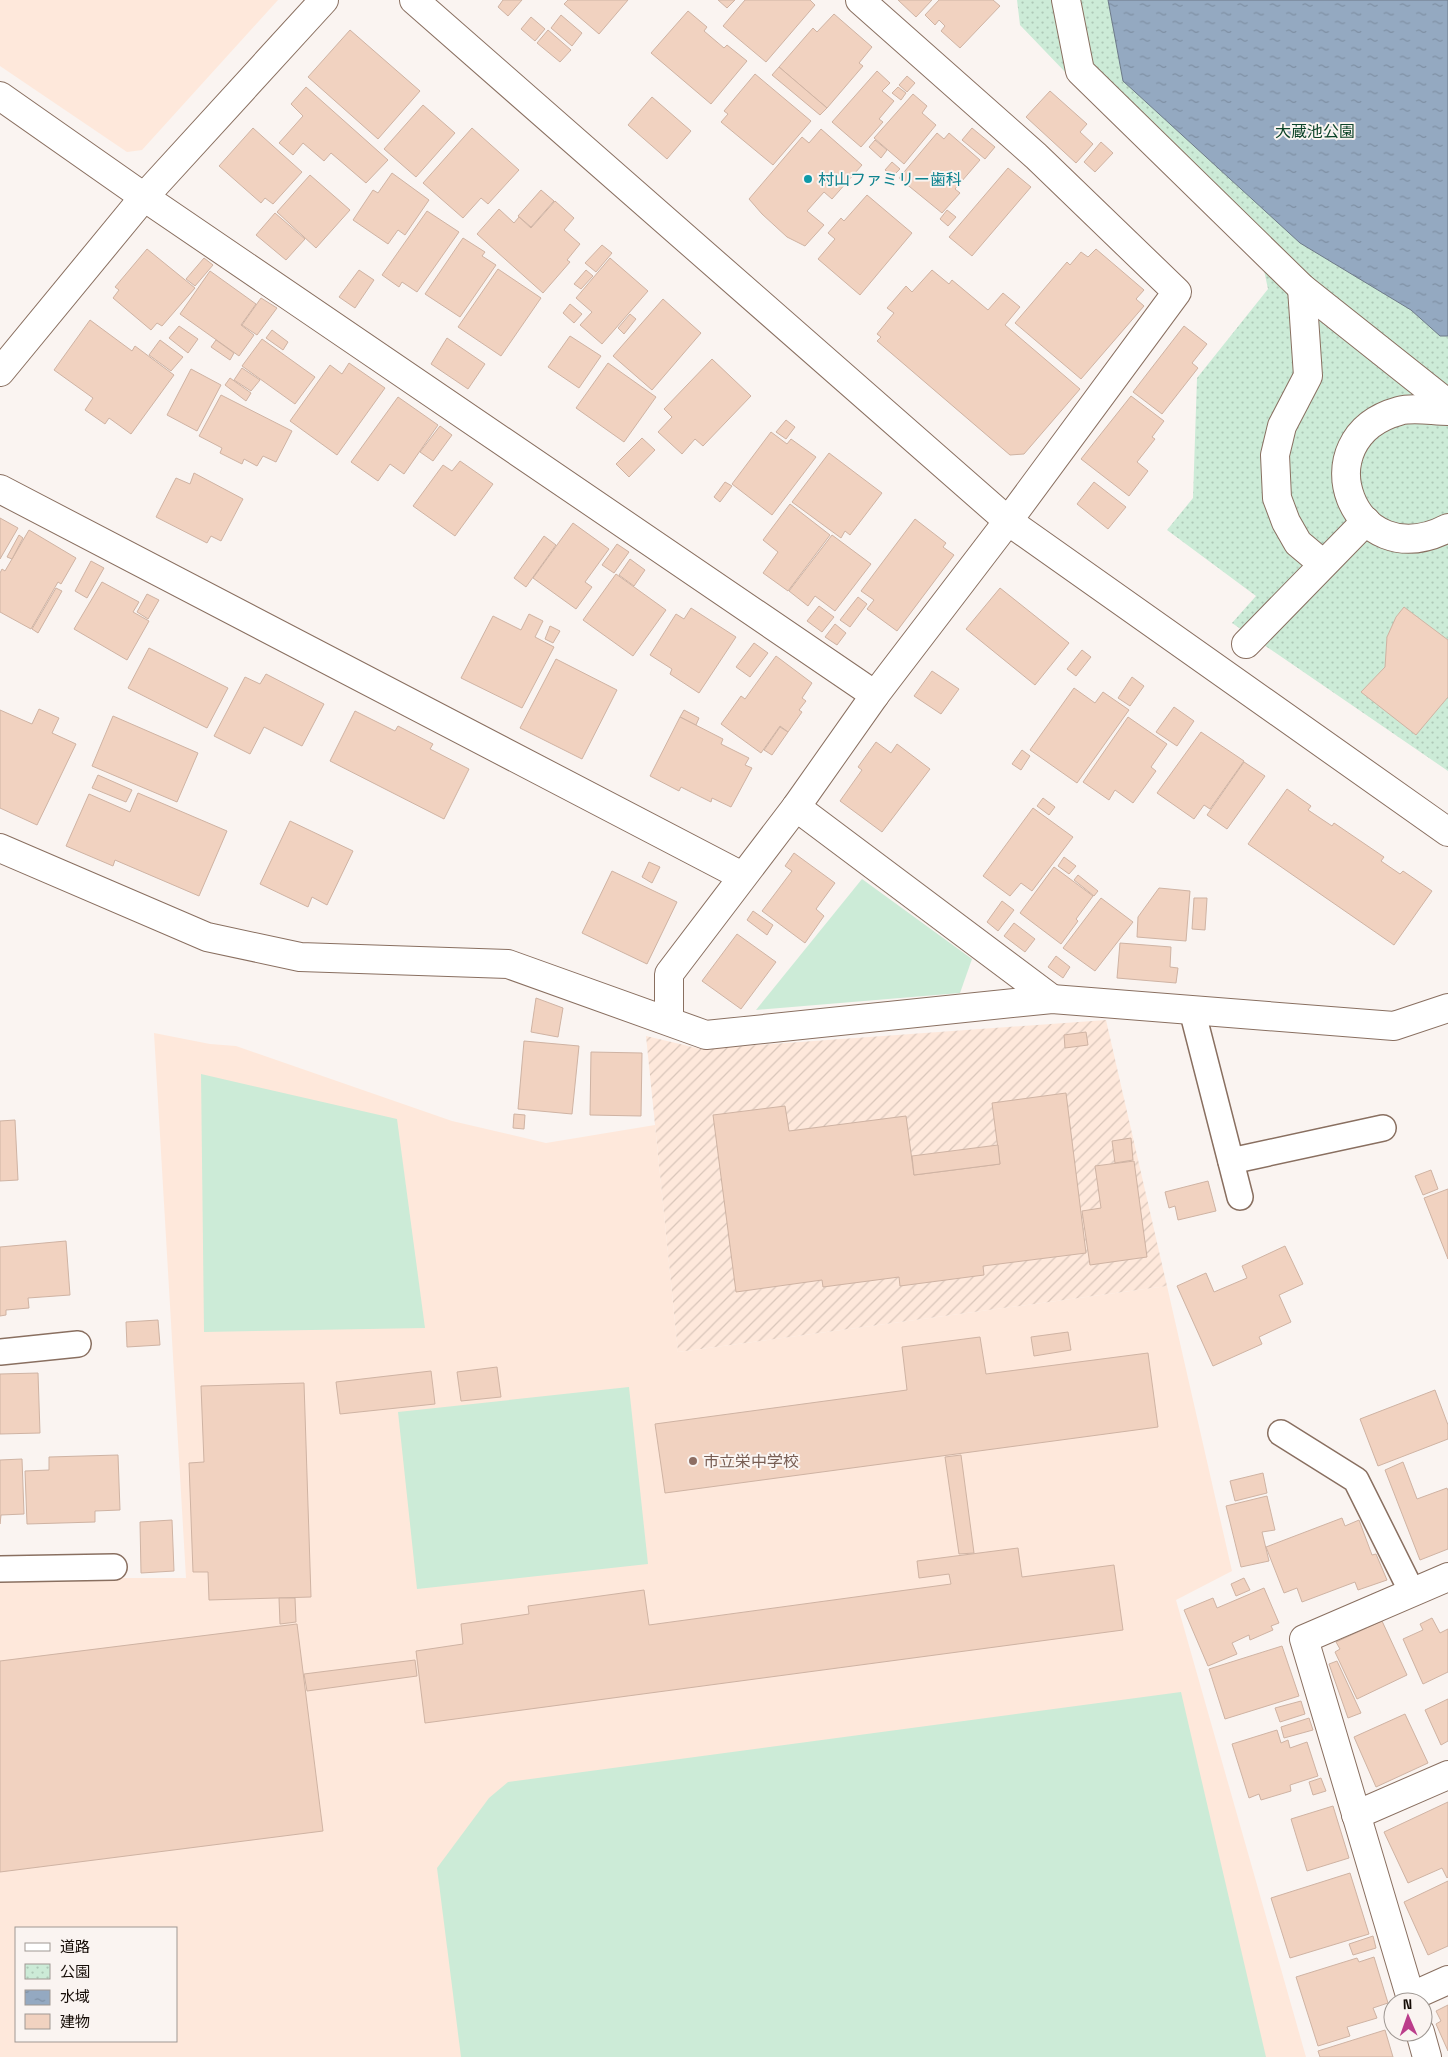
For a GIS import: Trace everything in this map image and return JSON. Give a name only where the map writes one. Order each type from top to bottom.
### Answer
[{"type":"street","points":[[0,372],[144,197],[324,0]]},
{"type":"street","points":[[414,0],[1008,521],[1448,832]]},
{"type":"street","points":[[669,1020],[669,974],[796,807],[875,695],[1008,521],[1177,292],[1036,156],[860,0]]},
{"type":"street","points":[[1066,0],[1080,71],[1302,288],[1448,404]]},
{"type":"street","points":[[0,96],[144,197],[875,695]]},
{"type":"street","points":[[1302,288],[1308,376],[1282,426],[1275,455],[1278,498],[1286,522],[1298,543],[1323,564]]},
{"type":"street","points":[[1448,411],[1401,410],[1379,418],[1362,432],[1350,451],[1345,473],[1349,496],[1358,514],[1373,528],[1391,537],[1412,540],[1432,536],[1448,528]]},
{"type":"street","points":[[0,489],[742,876]]},
{"type":"street","points":[[1246,644],[1366,521]]},
{"type":"street","points":[[796,807],[1052,999]]},
{"type":"street","points":[[0,848],[207,938],[300,957],[508,964],[669,1020],[706,1035],[1052,999],[1394,1026],[1448,1008]]},
{"type":"street","points":[[1409,1992],[1304,1639],[1448,1577]]},
{"type":"street","points":[[1356,1815],[1448,1775]]},
{"type":"street","points":[[1426,1992],[1448,1980]]},
{"type":"street","points":[[1423,2042],[1427,2057]]},
{"type":"lane","points":[[1192,1010],[1240,1197]]},
{"type":"lane","points":[[1231,1160],[1383,1128]]},
{"type":"lane","points":[[0,1352],[78,1344]]},
{"type":"lane","points":[[1281,1433],[1356,1480],[1412,1592]]},
{"type":"lane","points":[[0,1569],[114,1567]]},
{"type":"shaded area","points":[[0,0],[278,0],[142,150],[127,152],[0,66]]},
{"type":"shaded area","points":[[1106,1020],[1167,1286],[678,1352],[646,1036],[701,1049]]},
{"type":"shaded area","name":"市立栄中学校","points":[[154,1033],[210,1044],[236,1046],[452,1121],[546,1143],[655,1125],[678,1352],[1167,1286],[1232,1571],[1176,1600],[1306,2057],[0,2057],[0,1578],[186,1578]]},
{"type":"green space","name":"大蔵池公園","points":[[1017,0],[1448,0],[1448,771],[1232,623],[1256,596],[1167,530],[1193,498],[1197,378],[1268,289],[1262,261],[1067,74],[1020,25]]},
{"type":"green space","points":[[862,879],[972,959],[960,993],[756,1010]]},
{"type":"green space","points":[[201,1074],[397,1119],[425,1328],[204,1332]]},
{"type":"green space","points":[[629,1387],[648,1564],[417,1589],[398,1412]]},
{"type":"green space","points":[[1181,1692],[1266,2057],[461,2057],[437,1868],[489,1798],[508,1782]]},
{"type":"water","points":[[1108,0],[1448,0],[1448,336],[1440,336],[1411,310],[1300,243],[1123,81]]},
{"type":"building","points":[[503,0],[522,0],[508,16],[498,7]]},
{"type":"building","points":[[568,0],[628,0],[599,34],[564,4]]},
{"type":"building","points":[[718,0],[735,0],[727,8]]},
{"type":"building","points":[[745,0],[810,0],[815,5],[766,62],[723,26]]},
{"type":"building","points":[[898,0],[932,0],[916,17]]},
{"type":"building","points":[[939,0],[993,0],[1000,6],[960,48],[941,31],[945,26],[939,20],[935,25],[925,15]]},
{"type":"building","points":[[688,11],[707,27],[704,31],[724,48],[727,45],[747,61],[711,104],[651,53]]},
{"type":"building","points":[[834,14],[872,47],[859,63],[863,66],[827,108],[779,67],[813,28],[817,32]]},
{"type":"building","points":[[561,15],[582,33],[572,46],[551,28]]},
{"type":"building","points":[[531,17],[545,29],[535,41],[521,29]]},
{"type":"building","points":[[350,30],[420,91],[378,139],[308,77]]},
{"type":"building","points":[[548,30],[571,50],[560,62],[537,43]]},
{"type":"building","points":[[779,67],[827,108],[820,115],[772,75]]},
{"type":"building","points":[[877,71],[890,83],[882,91],[894,101],[879,119],[883,122],[861,147],[832,122]]},
{"type":"building","points":[[755,74],[811,121],[773,165],[721,122],[728,114],[724,111]]},
{"type":"building","points":[[907,76],[915,83],[907,92],[899,85]]},
{"type":"building","points":[[306,87],[388,160],[366,183],[331,153],[324,161],[303,143],[293,155],[279,143],[303,116],[291,104]]},
{"type":"building","points":[[898,87],[906,93],[901,100],[892,93]]},
{"type":"building","points":[[1050,91],[1087,124],[1080,132],[1093,144],[1076,163],[1026,117]]},
{"type":"building","points":[[913,94],[927,106],[922,113],[936,125],[904,164],[874,138]]},
{"type":"building","points":[[652,97],[691,131],[667,159],[628,125]]},
{"type":"building","points":[[423,105],[455,133],[416,177],[384,149]]},
{"type":"building","points":[[253,128],[302,172],[273,204],[265,198],[261,203],[219,166]]},
{"type":"building","points":[[472,128],[519,170],[488,204],[481,198],[463,218],[423,183]]},
{"type":"building","points":[[972,128],[995,147],[985,159],[962,140]]},
{"type":"building","name":"村山ファミリー歯科","points":[[821,129],[862,165],[832,199],[824,192],[807,211],[824,225],[805,246],[787,237],[749,199],[802,137],[809,143]]},
{"type":"building","points":[[937,133],[944,139],[949,133],[980,160],[955,189],[960,193],[942,213],[899,178]]},
{"type":"building","points":[[875,140],[887,150],[881,158],[869,147]]},
{"type":"building","points":[[1101,142],[1113,153],[1095,172],[1084,162]]},
{"type":"building","points":[[892,162],[900,169],[893,176],[885,170]]},
{"type":"building","points":[[1008,168],[1031,187],[972,256],[949,237]]},
{"type":"building","points":[[392,173],[429,200],[405,235],[398,230],[388,244],[353,220],[373,190],[378,193]]},
{"type":"building","points":[[310,175],[350,210],[316,248],[277,212]]},
{"type":"building","points":[[541,190],[554,201],[531,227],[518,216]]},
{"type":"building","points":[[867,195],[912,233],[860,295],[818,259],[835,239],[828,233],[841,218],[844,221]]},
{"type":"building","points":[[555,201],[574,218],[564,230],[580,244],[567,260],[570,262],[543,293],[477,234],[499,209],[514,223],[519,217],[531,228]]},
{"type":"building","points":[[947,210],[956,217],[948,226],[940,219]]},
{"type":"building","points":[[427,211],[459,232],[417,292],[402,282],[399,287],[382,275]]},
{"type":"building","points":[[275,213],[305,239],[286,260],[256,235]]},
{"type":"building","points":[[463,238],[485,252],[482,256],[496,265],[460,317],[425,294]]},
{"type":"building","points":[[602,245],[612,253],[596,272],[585,263]]},
{"type":"building","points":[[147,249],[195,288],[162,326],[157,323],[151,330],[113,298],[119,290],[115,287]]},
{"type":"building","points":[[1096,249],[1144,290],[1136,299],[1144,306],[1081,379],[1015,323],[1067,262],[1070,265],[1081,252],[1088,257]]},
{"type":"building","points":[[204,258],[213,265],[195,286],[186,279]]},
{"type":"building","points":[[610,258],[648,291],[602,344],[580,325],[592,312],[576,298]]},
{"type":"building","points":[[498,269],[541,298],[501,356],[458,327]]},
{"type":"building","points":[[359,270],[374,280],[355,308],[339,297]]},
{"type":"building","points":[[586,270],[593,276],[581,289],[574,284]]},
{"type":"building","points":[[932,270],[949,284],[952,280],[988,310],[1003,293],[1020,307],[1005,325],[1080,389],[1024,454],[1010,455],[877,341],[881,337],[877,334],[894,313],[887,308],[906,286],[912,292]]},
{"type":"building","points":[[210,271],[256,304],[241,325],[254,335],[239,356],[180,314]]},
{"type":"building","points":[[261,298],[277,308],[257,335],[242,325]]},
{"type":"building","points":[[663,299],[701,333],[652,390],[613,356]]},
{"type":"building","points":[[570,304],[582,314],[574,323],[563,313]]},
{"type":"building","points":[[630,314],[636,319],[624,334],[618,328]]},
{"type":"building","points":[[90,320],[132,351],[135,346],[174,375],[131,434],[109,418],[105,424],[85,410],[93,398],[54,370]]},
{"type":"building","points":[[179,326],[198,339],[188,353],[169,338]]},
{"type":"building","points":[[1184,326],[1207,344],[1192,363],[1198,368],[1162,414],[1133,392]]},
{"type":"building","points":[[272,330],[288,342],[283,350],[266,338]]},
{"type":"building","points":[[570,336],[601,356],[579,388],[548,367]]},
{"type":"building","points":[[447,338],[485,364],[468,389],[431,364]]},
{"type":"building","points":[[262,339],[315,377],[295,404],[242,366]]},
{"type":"building","points":[[160,340],[183,357],[171,371],[149,355]]},
{"type":"building","points":[[216,340],[234,353],[230,360],[211,347]]},
{"type":"building","points":[[712,359],[751,396],[703,446],[695,439],[682,454],[658,432],[672,417],[664,409]]},
{"type":"building","points":[[349,363],[385,388],[337,455],[290,421],[330,365],[342,374]]},
{"type":"building","points":[[608,363],[656,397],[624,442],[576,408]]},
{"type":"building","points":[[242,368],[260,380],[251,391],[234,380]]},
{"type":"building","points":[[191,369],[221,385],[197,431],[167,415]]},
{"type":"building","points":[[230,378],[251,393],[246,401],[225,385]]},
{"type":"building","points":[[221,395],[292,431],[276,462],[263,456],[257,466],[244,459],[242,464],[220,453],[222,448],[199,436]]},
{"type":"building","points":[[1131,396],[1164,421],[1152,437],[1155,439],[1137,462],[1148,471],[1129,496],[1081,459]]},
{"type":"building","points":[[398,397],[438,425],[404,474],[390,464],[378,481],[351,462]]},
{"type":"building","points":[[786,420],[795,427],[786,439],[776,432]]},
{"type":"building","points":[[440,426],[452,435],[433,461],[420,452]]},
{"type":"building","points":[[771,432],[787,444],[791,439],[816,457],[772,515],[732,484]]},
{"type":"building","points":[[642,438],[655,450],[629,477],[616,464]]},
{"type":"building","points":[[829,453],[882,493],[850,535],[845,531],[841,538],[792,502]]},
{"type":"building","points":[[460,461],[493,484],[455,536],[413,506],[443,465],[452,471]]},
{"type":"building","points":[[194,473],[243,499],[221,541],[211,536],[207,543],[156,517],[176,478],[190,484]]},
{"type":"building","points":[[725,482],[732,486],[720,502],[714,497]]},
{"type":"building","points":[[1094,482],[1126,507],[1108,529],[1077,504]]},
{"type":"building","points":[[790,504],[830,535],[788,591],[763,573],[778,552],[763,540]]},
{"type":"building","points":[[0,518],[18,528],[0,559]]},
{"type":"building","points":[[915,519],[946,543],[943,547],[954,555],[897,631],[867,609],[874,600],[861,591]]},
{"type":"building","points":[[573,523],[609,549],[585,582],[592,587],[576,609],[533,578]]},
{"type":"building","points":[[29,530],[76,558],[61,584],[58,582],[31,629],[0,612],[0,573],[2,569],[5,571]]},
{"type":"building","points":[[19,535],[23,538],[12,559],[7,557]]},
{"type":"building","points":[[832,535],[871,564],[835,611],[815,596],[808,606],[789,591]]},
{"type":"building","points":[[544,536],[556,545],[526,587],[514,578]]},
{"type":"building","points":[[617,544],[629,552],[614,573],[602,565]]},
{"type":"building","points":[[630,559],[645,570],[634,586],[619,575]]},
{"type":"building","points":[[91,561],[104,568],[87,598],[75,591]]},
{"type":"building","points":[[616,574],[666,610],[633,656],[583,620]]},
{"type":"building","points":[[102,582],[139,602],[133,612],[149,621],[127,660],[74,629]]},
{"type":"building","points":[[56,588],[62,591],[38,633],[32,629]]},
{"type":"building","points":[[1000,588],[1069,643],[1035,685],[966,629]]},
{"type":"building","points":[[147,594],[159,600],[148,619],[137,612]]},
{"type":"building","points":[[858,597],[867,604],[850,627],[840,620]]},
{"type":"building","points":[[819,606],[834,617],[822,632],[807,621]]},
{"type":"building","points":[[1404,607],[1448,640],[1448,697],[1416,735],[1361,692],[1385,667],[1387,637],[1396,617]]},
{"type":"building","points":[[691,608],[736,637],[699,693],[670,674],[672,669],[650,655],[676,614],[684,619]]},
{"type":"building","points":[[529,614],[543,621],[535,637],[554,647],[522,708],[461,678],[493,616],[521,630]]},
{"type":"building","points":[[835,624],[846,633],[837,645],[825,637]]},
{"type":"building","points":[[550,626],[560,631],[553,643],[545,639]]},
{"type":"building","points":[[754,643],[768,653],[750,677],[736,667]]},
{"type":"building","points":[[149,648],[228,688],[207,728],[128,688]]},
{"type":"building","points":[[1082,650],[1091,657],[1076,676],[1067,669]]},
{"type":"building","points":[[776,656],[812,683],[802,698],[806,701],[799,710],[802,712],[788,732],[780,726],[761,753],[721,724],[741,696],[745,699]]},
{"type":"building","points":[[556,659],[617,690],[582,759],[520,728]]},
{"type":"building","points":[[932,671],[959,689],[941,714],[914,696]]},
{"type":"building","points":[[266,674],[324,704],[302,746],[264,727],[250,754],[214,736],[245,677],[260,684]]},
{"type":"building","points":[[1132,677],[1144,686],[1130,706],[1118,698]]},
{"type":"building","points":[[1074,688],[1095,703],[1103,692],[1129,710],[1077,783],[1030,750]]},
{"type":"building","points":[[1174,707],[1194,721],[1177,746],[1156,732]]},
{"type":"building","points":[[39,709],[59,718],[52,733],[76,744],[37,825],[0,808],[0,710],[32,724]]},
{"type":"building","points":[[684,710],[699,718],[696,725],[680,717]]},
{"type":"building","points":[[355,711],[395,731],[398,726],[433,744],[430,749],[469,769],[444,819],[330,761]]},
{"type":"building","points":[[113,716],[198,753],[177,802],[92,766]]},
{"type":"building","points":[[680,717],[723,739],[721,744],[749,758],[745,765],[752,768],[731,807],[712,798],[711,802],[681,787],[679,791],[650,776]]},
{"type":"building","points":[[1128,717],[1167,744],[1151,767],[1156,771],[1133,803],[1115,790],[1109,800],[1083,782]]},
{"type":"building","points":[[780,727],[788,732],[772,755],[764,750]]},
{"type":"building","points":[[1201,732],[1244,761],[1210,809],[1204,805],[1194,819],[1157,793]]},
{"type":"building","points":[[876,742],[891,753],[897,744],[930,769],[882,832],[840,801],[862,770],[858,767]]},
{"type":"building","points":[[1022,750],[1030,756],[1021,770],[1012,764]]},
{"type":"building","points":[[1244,762],[1265,776],[1227,829],[1207,815]]},
{"type":"building","points":[[98,775],[132,790],[126,802],[92,788]]},
{"type":"building","points":[[1287,789],[1311,806],[1308,810],[1332,826],[1334,823],[1384,857],[1381,861],[1400,874],[1403,871],[1432,891],[1394,945],[1248,844]]},
{"type":"building","points":[[138,793],[227,831],[199,896],[115,860],[113,866],[66,846],[89,794],[130,812]]},
{"type":"building","points":[[1043,798],[1055,807],[1049,815],[1037,806]]},
{"type":"building","points":[[1033,808],[1073,837],[1032,891],[1021,883],[1010,896],[983,876]]},
{"type":"building","points":[[290,821],[353,851],[327,905],[312,897],[308,907],[260,884]]},
{"type":"building","points":[[794,853],[835,883],[816,909],[824,916],[805,943],[762,911],[792,871],[785,866]]},
{"type":"building","points":[[1064,857],[1076,866],[1069,874],[1058,866]]},
{"type":"building","points":[[649,862],[660,867],[652,883],[642,877]]},
{"type":"building","points":[[1054,867],[1093,896],[1061,944],[1020,913]]},
{"type":"building","points":[[612,871],[677,902],[647,964],[582,933]]},
{"type":"building","points":[[1078,875],[1098,891],[1094,896],[1074,880]]},
{"type":"building","points":[[1159,888],[1190,891],[1186,941],[1137,937],[1138,917]]},
{"type":"building","points":[[1101,898],[1133,922],[1095,971],[1063,948]]},
{"type":"building","points":[[1194,898],[1207,898],[1205,930],[1192,929]]},
{"type":"building","points":[[1002,901],[1014,910],[998,931],[987,922]]},
{"type":"building","points":[[753,911],[773,925],[767,935],[747,920]]},
{"type":"building","points":[[1014,923],[1035,939],[1025,952],[1004,936]]},
{"type":"building","points":[[737,934],[776,962],[741,1009],[702,981]]},
{"type":"building","points":[[1120,943],[1171,947],[1170,967],[1178,968],[1176,983],[1117,978]]},
{"type":"building","points":[[1056,956],[1070,967],[1063,978],[1048,967]]},
{"type":"building","points":[[536,998],[563,1008],[558,1037],[531,1032]]},
{"type":"building","points":[[1086,1032],[1088,1045],[1065,1048],[1064,1035]]},
{"type":"building","points":[[524,1041],[579,1046],[572,1114],[518,1109]]},
{"type":"building","points":[[591,1052],[642,1053],[641,1116],[590,1115]]},
{"type":"building","points":[[1066,1093],[1086,1253],[983,1266],[984,1275],[900,1286],[899,1277],[823,1287],[822,1280],[736,1292],[713,1115],[785,1106],[789,1131],[906,1116],[914,1175],[1000,1164],[992,1103]]},
{"type":"building","points":[[514,1114],[525,1115],[524,1129],[513,1128]]},
{"type":"building","points":[[15,1120],[18,1180],[0,1181],[0,1121]]},
{"type":"building","points":[[1131,1138],[1133,1160],[1115,1163],[1112,1141]]},
{"type":"building","points":[[998,1145],[1000,1164],[914,1175],[912,1156]]},
{"type":"building","points":[[1134,1161],[1147,1257],[1090,1265],[1082,1211],[1101,1208],[1095,1166]]},
{"type":"building","points":[[1431,1170],[1438,1189],[1423,1195],[1415,1176]]},
{"type":"building","points":[[1208,1181],[1216,1211],[1178,1220],[1175,1206],[1169,1208],[1165,1192]]},
{"type":"building","points":[[1448,1189],[1448,1259],[1424,1198]]},
{"type":"building","points":[[66,1241],[70,1295],[28,1298],[29,1308],[6,1310],[6,1315],[0,1316],[0,1247]]},
{"type":"building","points":[[1285,1246],[1303,1284],[1279,1295],[1291,1322],[1259,1337],[1262,1344],[1213,1366],[1177,1286],[1206,1273],[1214,1292],[1247,1278],[1242,1266]]},
{"type":"building","points":[[158,1320],[160,1345],[127,1347],[126,1322]]},
{"type":"building","points":[[1068,1332],[1071,1350],[1034,1356],[1031,1337]]},
{"type":"building","points":[[980,1337],[986,1374],[1148,1353],[1158,1427],[665,1493],[655,1424],[907,1390],[902,1347]]},
{"type":"building","points":[[497,1367],[501,1397],[461,1401],[457,1372]]},
{"type":"building","points":[[431,1371],[435,1404],[340,1414],[336,1382]]},
{"type":"building","points":[[38,1373],[40,1433],[0,1434],[0,1374]]},
{"type":"building","points":[[304,1383],[311,1597],[209,1600],[208,1572],[193,1572],[189,1463],[204,1462],[201,1386]]},
{"type":"building","points":[[1435,1390],[1448,1425],[1448,1439],[1378,1466],[1360,1419]]},
{"type":"building","points":[[118,1455],[120,1510],[95,1511],[95,1522],[27,1524],[25,1471],[49,1470],[49,1457]]},
{"type":"building","points":[[961,1455],[974,1553],[959,1554],[945,1457]]},
{"type":"building","points":[[22,1459],[24,1514],[1,1515],[0,1524],[0,1460]]},
{"type":"building","points":[[1403,1462],[1417,1499],[1447,1488],[1448,1491],[1448,1549],[1420,1560],[1385,1470]]},
{"type":"building","points":[[1263,1473],[1267,1493],[1235,1501],[1230,1481]]},
{"type":"building","points":[[1267,1496],[1275,1530],[1262,1532],[1269,1561],[1241,1567],[1226,1506]]},
{"type":"building","points":[[1342,1518],[1345,1526],[1359,1520],[1372,1555],[1376,1554],[1387,1580],[1358,1590],[1355,1582],[1302,1602],[1297,1588],[1284,1593],[1266,1547]]},
{"type":"building","points":[[172,1520],[174,1571],[141,1573],[140,1522]]},
{"type":"building","points":[[1018,1548],[1022,1577],[1114,1565],[1123,1630],[425,1723],[416,1651],[463,1644],[461,1624],[529,1614],[528,1606],[644,1590],[649,1625],[951,1584],[949,1574],[919,1578],[917,1561]]},
{"type":"building","points":[[1244,1578],[1250,1590],[1236,1596],[1231,1584]]},
{"type":"building","points":[[1264,1588],[1279,1623],[1271,1626],[1273,1630],[1250,1640],[1249,1635],[1232,1643],[1237,1654],[1208,1666],[1184,1610],[1213,1598],[1217,1608]]},
{"type":"building","points":[[279,1598],[295,1598],[296,1622],[280,1624]]},
{"type":"building","points":[[1432,1618],[1440,1633],[1448,1629],[1448,1672],[1423,1684],[1403,1639],[1423,1630],[1420,1624]]},
{"type":"building","points":[[1382,1621],[1407,1675],[1357,1699],[1335,1652],[1340,1649],[1336,1642]]},
{"type":"building","points":[[297,1624],[323,1831],[0,1872],[0,1661]]},
{"type":"building","points":[[1282,1646],[1299,1696],[1225,1719],[1209,1669]]},
{"type":"building","points":[[415,1660],[417,1676],[307,1691],[304,1674]]},
{"type":"building","points":[[1337,1661],[1361,1713],[1348,1718],[1329,1664]]},
{"type":"building","points":[[1448,1699],[1448,1741],[1441,1745],[1425,1710]]},
{"type":"building","points":[[1301,1701],[1305,1714],[1280,1722],[1275,1708]]},
{"type":"building","points":[[1405,1714],[1428,1763],[1376,1787],[1354,1737]]},
{"type":"building","points":[[1309,1718],[1313,1730],[1284,1738],[1281,1727]]},
{"type":"building","points":[[1277,1730],[1281,1743],[1288,1740],[1290,1748],[1307,1742],[1318,1776],[1290,1785],[1291,1791],[1261,1800],[1259,1794],[1249,1798],[1232,1744]]},
{"type":"building","points":[[1321,1778],[1326,1791],[1313,1795],[1309,1782]]},
{"type":"building","points":[[1448,1802],[1448,1877],[1442,1868],[1408,1883],[1384,1832]]},
{"type":"building","points":[[1333,1806],[1349,1858],[1307,1871],[1291,1819]]},
{"type":"building","points":[[1350,1873],[1369,1934],[1290,1958],[1271,1898]]},
{"type":"building","points":[[1448,1881],[1448,1946],[1428,1955],[1404,1902]]},
{"type":"building","points":[[1373,1936],[1376,1948],[1353,1955],[1349,1944]]},
{"type":"building","points":[[1374,1957],[1385,1992],[1383,1992],[1383,2005],[1373,2008],[1377,2018],[1347,2027],[1350,2036],[1318,2046],[1296,1977],[1357,1958],[1359,1962]]},
{"type":"building","points":[[1448,2005],[1448,2051],[1436,2024],[1441,2021],[1436,2011]]},
{"type":"building","points":[[1383,2031],[1383,2042],[1389,2042],[1393,2057],[1320,2057],[1318,2051]]},
{"type":"place","name":"村山ファミリー歯科","points":[[808,179]]},
{"type":"place","name":"市立栄中学校","points":[[693,1461]]}]
